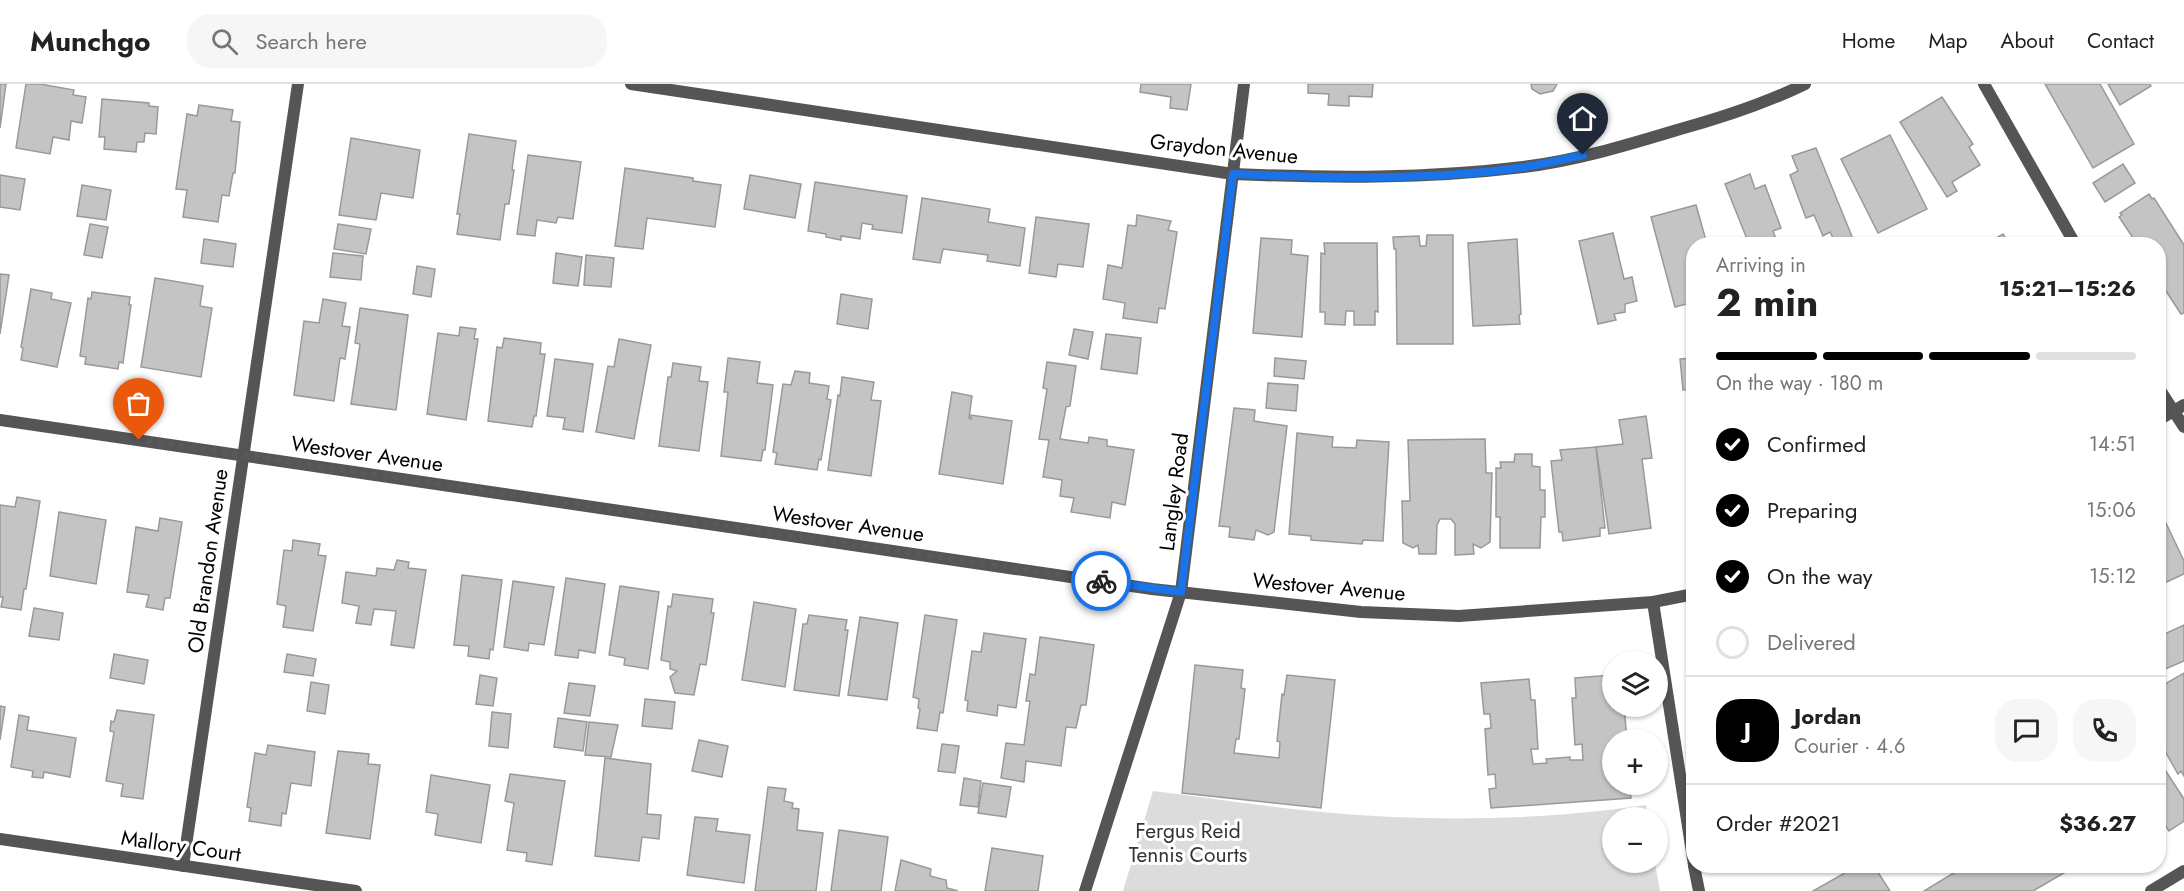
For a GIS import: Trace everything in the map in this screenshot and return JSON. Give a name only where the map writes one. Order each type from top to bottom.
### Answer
[{"type":"street","name":"Old Brandon Avenue","points":[[183,866],[298,84]]},
{"type":"street","name":"Graydon Avenue","points":[[631,84],[1233,174],[1331,178],[1439,175],[1525,167],[1622,147],[1697,125],[1729,115],[1805,84]]},
{"type":"street","name":"Langley Road","points":[[1085,891],[1181,592],[1244,84]]},
{"type":"street","points":[[1984,84],[2071,237]]},
{"type":"street","points":[[2166,395],[2179,407],[2184,426]]},
{"type":"street","points":[[2166,415],[2179,407]]},
{"type":"street","name":"Westover Avenue","points":[[0,420],[1181,592],[1361,612],[1459,616],[1653,602],[1686,596]]},
{"type":"street","points":[[1653,602],[1686,814]]},
{"type":"street","name":"Mallory Court","points":[[0,839],[356,891]]},
{"type":"street","points":[[2151,891],[2184,871]]},
{"type":"street","points":[[1696,873],[1699,891]]},
{"type":"green space","name":"Fergus Reid Tennis Courts","points":[[1153,791],[1310,811],[1410,818],[1490,818],[1602,811],[1602,873],[1657,873],[1660,891],[1123,891]]},
{"type":"building","points":[[0,84],[6,84],[0,128]]},
{"type":"building","points":[[26,84],[74,90],[73,95],[86,97],[82,123],[71,121],[69,140],[53,137],[50,154],[16,148]]},
{"type":"building","points":[[1141,84],[1191,84],[1187,110],[1170,108],[1171,97],[1140,92]]},
{"type":"building","points":[[1308,84],[1373,84],[1372,97],[1349,96],[1349,106],[1328,105],[1329,94],[1308,93]]},
{"type":"building","points":[[1531,84],[1557,84],[1553,91],[1540,94],[1532,89]]},
{"type":"building","points":[[2045,84],[2100,84],[2134,144],[2093,168]]},
{"type":"building","points":[[2108,84],[2150,84],[2151,86],[2120,105]]},
{"type":"building","points":[[1942,97],[1973,144],[1969,147],[1980,165],[1952,182],[1957,191],[1947,197],[1900,122]]},
{"type":"building","points":[[102,99],[149,103],[149,106],[158,107],[156,134],[145,133],[144,142],[137,142],[136,152],[104,149],[105,137],[99,137]]},
{"type":"building","points":[[199,105],[233,110],[231,121],[240,122],[235,173],[233,173],[229,196],[222,195],[218,222],[183,217],[187,190],[176,189],[187,114],[197,116]]},
{"type":"building","points":[[469,134],[516,141],[509,204],[505,204],[500,240],[457,234],[460,214],[457,214]]},
{"type":"building","points":[[1890,135],[1927,209],[1878,233],[1841,159]]},
{"type":"building","points":[[351,138],[420,150],[413,198],[381,193],[376,220],[339,215]]},
{"type":"building","points":[[1816,148],[1852,237],[1832,237],[1830,232],[1823,236],[1814,215],[1806,218],[1790,175],[1798,171],[1792,156]]},
{"type":"building","points":[[528,155],[581,162],[573,219],[558,217],[556,223],[537,220],[535,236],[517,234]]},
{"type":"building","points":[[2123,164],[2135,183],[2105,202],[2093,183]]},
{"type":"building","points":[[625,168],[693,178],[693,181],[721,185],[715,227],[647,218],[643,249],[615,246]]},
{"type":"building","points":[[1750,174],[1755,189],[1765,185],[1781,228],[1773,231],[1775,237],[1746,237],[1725,184]]},
{"type":"building","points":[[0,175],[25,179],[20,210],[0,207]]},
{"type":"building","points":[[750,175],[801,184],[795,218],[744,209]]},
{"type":"building","points":[[815,182],[907,196],[902,233],[872,229],[873,225],[862,223],[860,239],[841,236],[841,240],[826,237],[826,234],[808,231]]},
{"type":"building","points":[[82,185],[111,190],[106,220],[77,216]]},
{"type":"building","points":[[2149,194],[2152,199],[2154,198],[2184,245],[2184,313],[2181,314],[2166,291],[2166,237],[2132,237],[2119,217],[2122,215],[2120,213]]},
{"type":"building","points":[[922,198],[990,209],[988,222],[1025,228],[1020,266],[987,261],[988,255],[943,249],[940,263],[913,259]]},
{"type":"building","points":[[1696,205],[1705,237],[1686,237],[1686,304],[1675,307],[1651,217]]},
{"type":"building","points":[[1137,215],[1171,221],[1168,230],[1177,232],[1165,309],[1159,308],[1157,323],[1123,318],[1125,303],[1103,299],[1108,265],[1122,268],[1128,225],[1136,226]]},
{"type":"building","points":[[1036,217],[1089,224],[1083,267],[1058,264],[1056,277],[1029,273]]},
{"type":"building","points":[[90,224],[108,227],[102,258],[84,255]]},
{"type":"building","points":[[338,224],[371,229],[366,254],[334,249]]},
{"type":"building","points":[[1613,233],[1624,279],[1632,277],[1637,301],[1625,304],[1625,312],[1614,314],[1616,320],[1598,324],[1579,241]]},
{"type":"building","points":[[1427,235],[1453,235],[1453,344],[1397,344],[1396,249],[1394,249],[1393,237],[1419,236],[1420,246],[1426,246]]},
{"type":"building","points":[[1261,238],[1292,240],[1291,254],[1308,256],[1302,337],[1253,333]]},
{"type":"building","points":[[204,239],[236,244],[233,267],[201,263]]},
{"type":"building","points":[[1517,239],[1520,324],[1473,326],[1468,243]]},
{"type":"building","points":[[1324,243],[1377,243],[1378,312],[1375,311],[1375,325],[1354,325],[1354,311],[1346,311],[1345,325],[1325,324],[1325,312],[1320,312],[1321,253],[1325,254]]},
{"type":"building","points":[[333,253],[363,256],[361,280],[330,277]]},
{"type":"building","points":[[556,253],[582,257],[578,286],[553,283]]},
{"type":"building","points":[[586,255],[614,258],[611,287],[584,285]]},
{"type":"building","points":[[417,266],[435,269],[431,297],[413,294]]},
{"type":"building","points":[[0,274],[9,275],[0,334]]},
{"type":"building","points":[[155,278],[203,286],[200,306],[212,308],[201,377],[141,367]]},
{"type":"building","points":[[31,289],[52,293],[51,299],[71,303],[57,367],[21,360],[23,348],[21,347]]},
{"type":"building","points":[[92,292],[130,297],[129,305],[131,305],[123,363],[119,362],[118,369],[85,364],[86,357],[80,356],[88,298],[91,299]]},
{"type":"building","points":[[841,294],[872,299],[868,329],[837,324]]},
{"type":"building","points":[[323,299],[346,303],[342,326],[350,327],[345,359],[340,358],[334,401],[294,395],[304,321],[319,323]]},
{"type":"building","points":[[360,308],[408,315],[396,410],[351,404],[360,344],[355,343]]},
{"type":"building","points":[[460,327],[476,329],[474,339],[478,339],[466,420],[427,414],[438,333],[459,336]]},
{"type":"building","points":[[1074,329],[1093,332],[1088,359],[1069,355]]},
{"type":"building","points":[[1106,334],[1141,338],[1137,374],[1101,369]]},
{"type":"building","points":[[504,338],[541,343],[540,354],[545,354],[536,416],[534,416],[532,427],[488,421],[497,347],[502,348]]},
{"type":"building","points":[[619,339],[651,345],[634,439],[596,432],[608,366],[614,367]]},
{"type":"building","points":[[728,358],[760,362],[757,383],[773,385],[765,450],[763,450],[761,461],[721,456],[728,392],[724,392]]},
{"type":"building","points":[[1275,358],[1306,361],[1304,379],[1274,376]]},
{"type":"building","points":[[555,359],[593,364],[583,432],[563,429],[565,418],[547,416]]},
{"type":"building","points":[[1680,359],[1686,359],[1686,390],[1683,390]]},
{"type":"building","points":[[1047,362],[1076,366],[1070,406],[1066,407],[1060,439],[1088,443],[1089,437],[1107,440],[1107,446],[1134,450],[1125,505],[1112,502],[1110,518],[1071,512],[1074,498],[1060,496],[1062,480],[1043,477],[1049,440],[1039,439],[1047,389],[1043,388]]},
{"type":"building","points":[[673,363],[701,367],[699,381],[708,382],[699,451],[659,446],[668,377],[671,377]]},
{"type":"building","points":[[795,371],[810,373],[809,383],[829,386],[827,399],[831,400],[821,460],[819,459],[817,470],[775,464],[777,453],[773,452],[783,384],[791,385]]},
{"type":"building","points":[[842,377],[874,382],[871,400],[881,401],[871,476],[828,470]]},
{"type":"building","points":[[1268,383],[1298,385],[1296,411],[1266,408]]},
{"type":"building","points":[[952,392],[972,396],[969,418],[971,419],[971,415],[1012,421],[1003,484],[939,474]]},
{"type":"building","points":[[1234,408],[1255,410],[1254,421],[1287,426],[1274,532],[1268,535],[1256,530],[1254,540],[1229,537],[1230,527],[1219,526]]},
{"type":"building","points":[[1646,416],[1652,458],[1642,459],[1651,528],[1609,534],[1596,447],[1623,444],[1619,420]]},
{"type":"building","points":[[1297,433],[1333,437],[1332,447],[1356,448],[1357,440],[1389,442],[1383,541],[1363,540],[1362,544],[1311,540],[1311,536],[1289,534]]},
{"type":"building","points":[[1485,439],[1486,473],[1492,473],[1490,542],[1481,548],[1473,544],[1474,554],[1455,555],[1455,524],[1451,519],[1440,519],[1437,525],[1436,554],[1419,554],[1418,545],[1413,548],[1403,543],[1402,501],[1410,501],[1408,440]]},
{"type":"building","points":[[1596,447],[1605,528],[1600,528],[1600,536],[1563,541],[1562,532],[1559,532],[1551,461],[1562,460],[1560,450]]},
{"type":"building","points":[[1515,454],[1532,454],[1532,466],[1540,467],[1540,490],[1545,490],[1545,517],[1541,517],[1540,548],[1500,548],[1500,517],[1496,517],[1496,468],[1501,468],[1500,462],[1514,462]]},
{"type":"building","points":[[17,497],[40,501],[21,610],[1,607],[3,597],[0,597],[0,505],[15,507]]},
{"type":"building","points":[[59,512],[106,520],[96,584],[50,576]]},
{"type":"building","points":[[160,518],[182,522],[170,598],[165,598],[163,610],[146,607],[149,595],[127,592],[136,527],[158,531]]},
{"type":"building","points":[[2166,523],[2184,561],[2184,574],[2166,582]]},
{"type":"building","points":[[293,540],[320,544],[318,555],[326,556],[313,631],[283,627],[286,606],[277,604],[284,550],[292,551]]},
{"type":"building","points":[[397,560],[409,562],[408,568],[426,570],[414,648],[391,645],[396,611],[374,609],[371,625],[356,623],[359,606],[342,603],[346,572],[376,576],[377,568],[394,570]]},
{"type":"building","points":[[462,575],[502,580],[493,650],[490,649],[489,659],[468,656],[469,646],[454,645]]},
{"type":"building","points":[[566,578],[605,584],[595,653],[579,650],[578,658],[555,655]]},
{"type":"building","points":[[513,581],[554,587],[544,645],[529,643],[528,651],[504,647]]},
{"type":"building","points":[[620,586],[659,592],[648,669],[624,665],[625,658],[609,655]]},
{"type":"building","points":[[673,594],[713,599],[711,613],[714,613],[706,665],[700,664],[694,695],[675,693],[670,677],[677,671],[670,669],[670,662],[661,660],[668,606],[671,607]]},
{"type":"building","points":[[754,602],[796,609],[785,687],[742,680]]},
{"type":"building","points":[[34,608],[63,613],[59,640],[29,636]]},
{"type":"building","points":[[809,615],[847,620],[845,630],[848,630],[839,696],[794,690],[803,624],[807,624]]},
{"type":"building","points":[[925,615],[957,620],[943,713],[940,712],[937,731],[917,728],[919,699],[913,697]]},
{"type":"building","points":[[860,617],[898,623],[887,700],[848,695]]},
{"type":"building","points":[[2184,625],[2184,661],[2166,669],[2166,633]]},
{"type":"building","points":[[984,633],[1026,639],[1016,708],[998,705],[997,716],[967,711],[968,701],[965,700],[972,651],[981,652]]},
{"type":"building","points":[[1040,637],[1094,645],[1086,705],[1081,705],[1076,728],[1066,727],[1061,766],[1026,761],[1024,782],[1001,778],[1006,743],[1024,745],[1030,701],[1026,701],[1030,674],[1035,675]]},
{"type":"building","points":[[114,654],[148,660],[144,684],[110,678]]},
{"type":"building","points":[[287,654],[316,659],[313,676],[284,672]]},
{"type":"building","points":[[1195,665],[1243,670],[1241,688],[1245,689],[1239,739],[1236,739],[1234,753],[1279,758],[1280,742],[1277,741],[1282,694],[1284,695],[1287,675],[1335,680],[1321,808],[1182,793]]},
{"type":"building","points":[[2184,673],[2184,776],[2181,771],[2178,774],[2166,753],[2166,683]]},
{"type":"building","points":[[480,675],[497,678],[493,706],[476,704]]},
{"type":"building","points":[[1602,676],[1602,717],[1625,717],[1626,729],[1602,729],[1602,795],[1631,795],[1631,798],[1491,808],[1489,789],[1496,788],[1495,774],[1488,775],[1485,729],[1491,728],[1490,714],[1484,714],[1481,683],[1529,679],[1531,700],[1535,700],[1538,749],[1531,749],[1533,764],[1547,763],[1546,759],[1570,757],[1570,760],[1583,760],[1582,744],[1575,745],[1572,698],[1576,698],[1575,678]]},
{"type":"building","points":[[311,682],[329,685],[325,714],[307,711]]},
{"type":"building","points":[[569,683],[595,686],[590,716],[564,713]]},
{"type":"building","points":[[645,699],[675,702],[672,729],[642,726]]},
{"type":"building","points":[[0,706],[5,707],[0,740]]},
{"type":"building","points":[[117,710],[154,715],[143,799],[121,796],[123,784],[106,781],[114,732],[110,731],[111,721],[114,722]]},
{"type":"building","points":[[492,712],[511,714],[508,748],[489,746]]},
{"type":"building","points":[[19,715],[29,717],[27,730],[76,738],[70,777],[44,772],[43,778],[32,777],[33,771],[11,767]]},
{"type":"building","points":[[558,718],[587,722],[583,751],[554,747]]},
{"type":"building","points":[[589,722],[618,725],[611,757],[585,755]]},
{"type":"building","points":[[699,740],[728,746],[722,777],[692,771]]},
{"type":"building","points":[[942,744],[959,746],[955,773],[938,771]]},
{"type":"building","points":[[268,745],[315,752],[311,786],[291,783],[286,814],[282,813],[281,826],[249,821],[251,808],[247,807],[255,753],[266,755]]},
{"type":"building","points":[[338,751],[369,754],[368,764],[380,765],[370,839],[326,833]]},
{"type":"building","points":[[605,758],[651,764],[647,814],[661,815],[659,839],[642,837],[639,861],[595,856]]},
{"type":"building","points":[[2166,771],[2184,799],[2184,821],[2169,831],[2166,827]]},
{"type":"building","points":[[510,774],[565,781],[552,865],[526,861],[527,853],[507,850],[514,803],[505,801]]},
{"type":"building","points":[[431,775],[490,785],[481,843],[435,835],[438,814],[426,812]]},
{"type":"building","points":[[964,778],[981,781],[978,807],[960,805]]},
{"type":"building","points":[[983,783],[1011,787],[1006,817],[978,813]]},
{"type":"building","points":[[768,787],[786,789],[784,801],[793,803],[792,808],[799,809],[797,830],[823,833],[816,891],[755,891]]},
{"type":"building","points":[[695,817],[718,819],[716,831],[750,835],[744,883],[687,875]]},
{"type":"building","points":[[839,830],[888,837],[881,891],[831,891]]},
{"type":"building","points":[[992,848],[1043,856],[1038,891],[985,891]]},
{"type":"building","points":[[901,860],[931,869],[930,876],[946,880],[947,888],[958,891],[895,891]]},
{"type":"building","points":[[1845,873],[1878,873],[1890,891],[1813,891]]},
{"type":"building","points":[[1954,873],[2064,873],[2033,891],[1924,891]]},
{"type":"way so far","points":[[139,440],[1101,581]]},
{"type":"route","points":[[1101,581],[1181,592],[1233,174],[1331,178],[1439,175],[1525,167],[1583,155]]}]
